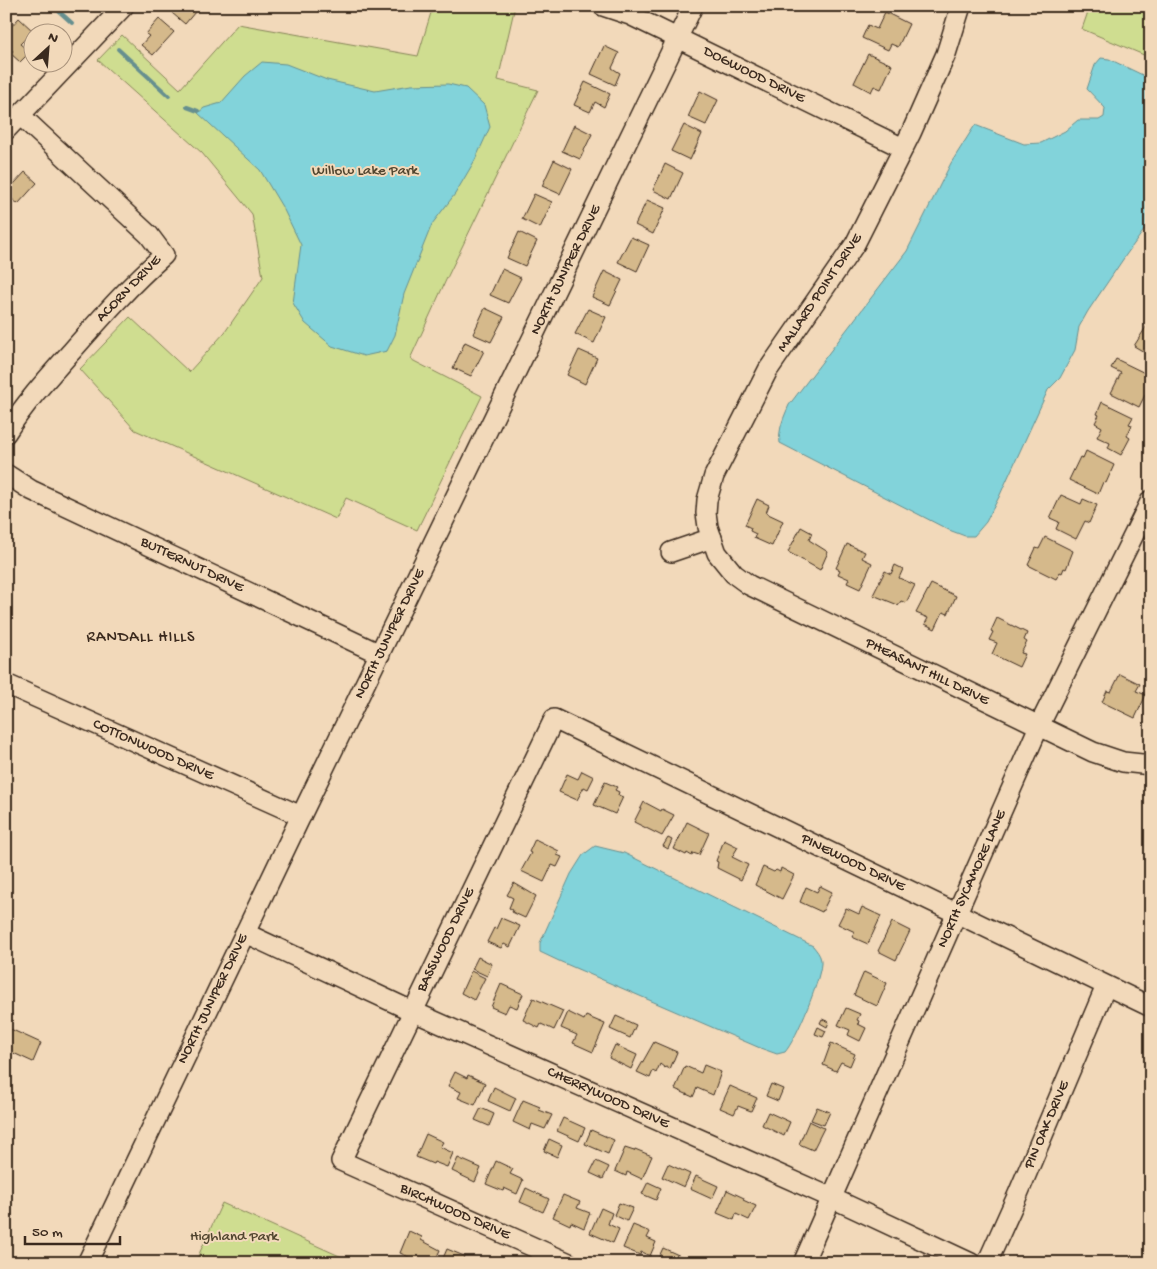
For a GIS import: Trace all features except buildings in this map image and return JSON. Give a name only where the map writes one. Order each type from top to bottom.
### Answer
[{"type":"street","points":[[6,130],[124,6]]},
{"type":"street","name":"DOGWOOD DRIVE","points":[[603,6],[630,15],[903,148]]},
{"type":"street","name":"NORTH JUNIPER DRIVE","points":[[87,1263],[693,6]]},
{"type":"street","name":"MALLARD POINT DRIVE","points":[[715,545],[707,520],[707,500],[714,476],[768,370],[855,244],[903,148],[946,54],[961,6]]},
{"type":"street","name":"ACORN DRIVE","points":[[6,433],[23,407],[89,332],[137,279],[164,255],[149,235],[20,116]]},
{"type":"street","name":"BUTTERNUT DRIVE","points":[[6,474],[31,490],[380,654]]},
{"type":"street","name":"NORTH SYCAMORE LANE","points":[[803,1263],[1039,726],[1151,500]]},
{"type":"street","points":[[671,552],[715,545]]},
{"type":"street","name":"PHEASANT HILL DRIVE","points":[[715,545],[734,574],[749,585],[1093,752],[1123,762],[1151,765]]},
{"type":"street","name":"COTTONWOOD DRIVE","points":[[6,684],[301,816]]},
{"type":"street","name":"PINEWOOD DRIVE","points":[[554,719],[1151,1007]]},
{"type":"street","name":"BASSWOOD DRIVE","points":[[340,1161],[554,719]]},
{"type":"street","name":"CHERRYWOOD DRIVE","points":[[245,933],[412,1011],[832,1198],[971,1263]]},
{"type":"street","name":"PIN OAK DRIVE","points":[[987,1263],[1106,986]]},
{"type":"street","name":"BIRCHWOOD DRIVE","points":[[340,1161],[569,1263]]},
{"type":"green space","name":"Willow Lake Park","points":[[433,6],[515,6],[498,80],[538,90],[410,359],[482,396],[417,530],[346,498],[336,519],[135,430],[80,369],[130,317],[189,372],[225,332],[263,277],[252,214],[202,153],[98,60],[122,35],[180,89],[238,24],[418,56]]},
{"type":"green space","points":[[1090,6],[1151,6],[1151,58],[1082,29]]},
{"type":"green space","name":"Highland Park","points":[[222,1203],[355,1263],[195,1263]]},
{"type":"water","points":[[1101,58],[1109,59],[1151,79],[1150,222],[1088,311],[1079,327],[1075,350],[1060,378],[1048,390],[986,522],[974,536],[965,536],[949,530],[780,443],[783,419],[789,405],[907,251],[951,163],[975,125],[1024,144],[1041,143],[1065,131],[1078,120],[1099,120],[1104,117],[1105,108],[1087,89],[1095,65]]},
{"type":"water","points":[[262,62],[286,64],[327,80],[375,91],[411,85],[448,84],[466,88],[484,105],[490,127],[475,160],[455,194],[432,224],[404,294],[395,335],[387,351],[364,356],[332,346],[305,323],[293,303],[301,245],[284,210],[260,170],[198,113],[204,108],[221,103],[245,76]]},
{"type":"water","points":[[595,846],[624,853],[813,946],[821,960],[818,979],[802,1022],[785,1052],[777,1054],[760,1048],[540,952],[540,943],[571,874],[583,855]]},
{"type":"waterway","points":[[53,6],[71,22]]},
{"type":"waterway","points":[[118,49],[169,96]]},
{"type":"waterway","points":[[187,107],[198,111]]},
{"type":"district","name":"RANDALL HILLS","points":[[141,638]]}]
